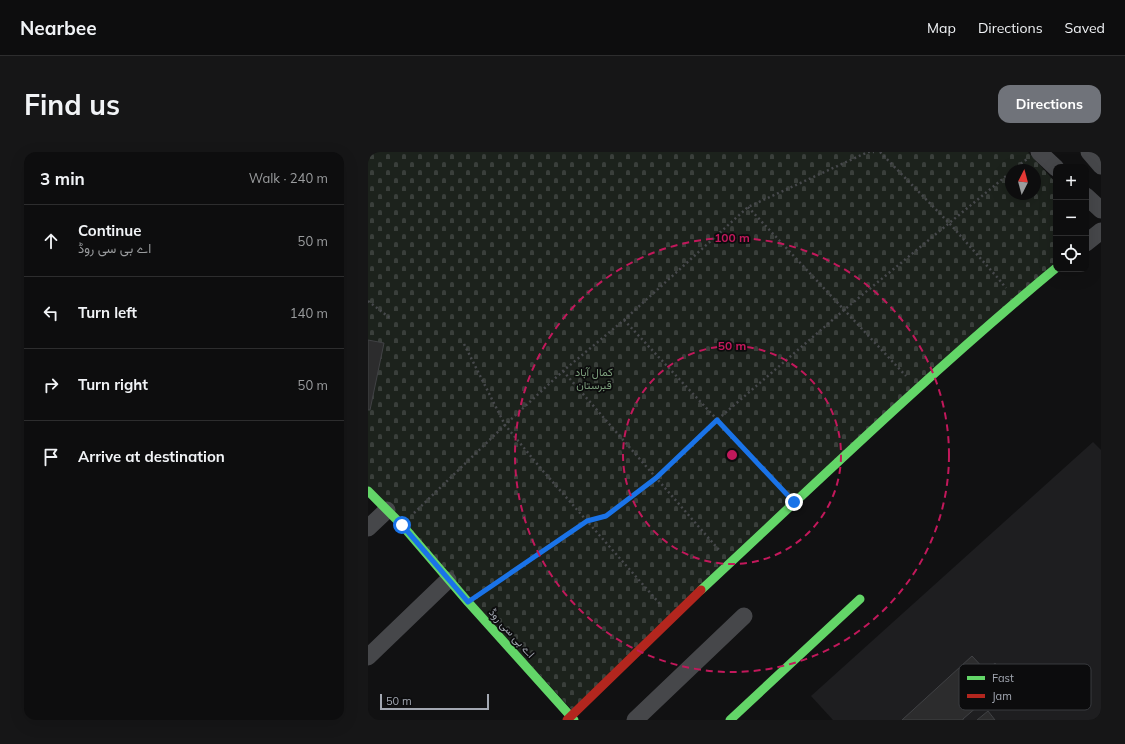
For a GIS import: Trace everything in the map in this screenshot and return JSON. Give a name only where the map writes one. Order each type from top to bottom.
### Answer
[{"type":"street","points":[[1089,152],[1101,166]]},
{"type":"street","points":[[1035,154],[1053,166]]},
{"type":"street","points":[[1089,199],[1101,210]]},
{"type":"street","points":[[1089,241],[1101,231]]},
{"type":"street","points":[[570,719],[672,617],[794,502],[917,388],[1053,270]]},
{"type":"street","name":"اے بی سی روڈ","points":[[368,490],[402,525],[448,580],[570,719]]},
{"type":"street","points":[[368,528],[387,510]]},
{"type":"street","points":[[368,657],[448,580]]},
{"type":"street","points":[[730,720],[860,599]]},
{"type":"street","points":[[635,720],[744,616]]},
{"type":"path","points":[[402,525],[563,371],[624,320],[748,206],[868,152],[874,152]]},
{"type":"path","points":[[880,152],[950,224],[997,276],[1016,301]]},
{"type":"path","points":[[1021,164],[1035,154]]},
{"type":"path","points":[[468,602],[587,521],[606,516],[656,478],[717,420],[844,310],[1005,177]]},
{"type":"path","points":[[748,206],[917,388]]},
{"type":"path","points":[[368,301],[390,318]]},
{"type":"path","points":[[624,320],[794,502]]},
{"type":"path","points":[[464,344],[505,425],[543,471],[672,617]]},
{"type":"path","points":[[563,371],[730,562]]},
{"type":"shaded area","points":[[1093,442],[1101,450],[1101,720],[833,720],[811,696]]},
{"type":"green space","name":"کمال آباد قبرستان","points":[[368,152],[1028,152],[1039,164],[1005,164],[1005,200],[1041,200],[1041,166],[1053,180],[1053,264],[573,711],[368,487]]},
{"type":"building","points":[[368,340],[384,343],[370,410],[368,410]]},
{"type":"building","points":[[972,656],[979,664],[963,664]]},
{"type":"building","points":[[959,668],[959,710],[973,710],[963,720],[902,720]]},
{"type":"building","points":[[988,711],[995,720],[977,720]]},
{"type":"traffic: fast","points":[[701,590],[920,386],[1053,271]]},
{"type":"traffic: fast","points":[[368,491],[402,525],[468,602],[574,720]]},
{"type":"traffic: fast","points":[[730,720],[860,599]]},
{"type":"traffic: jam","points":[[567,720],[701,590]]},
{"type":"route","points":[[402,525],[468,602],[587,521],[606,516],[656,478],[717,420],[794,502]]}]
